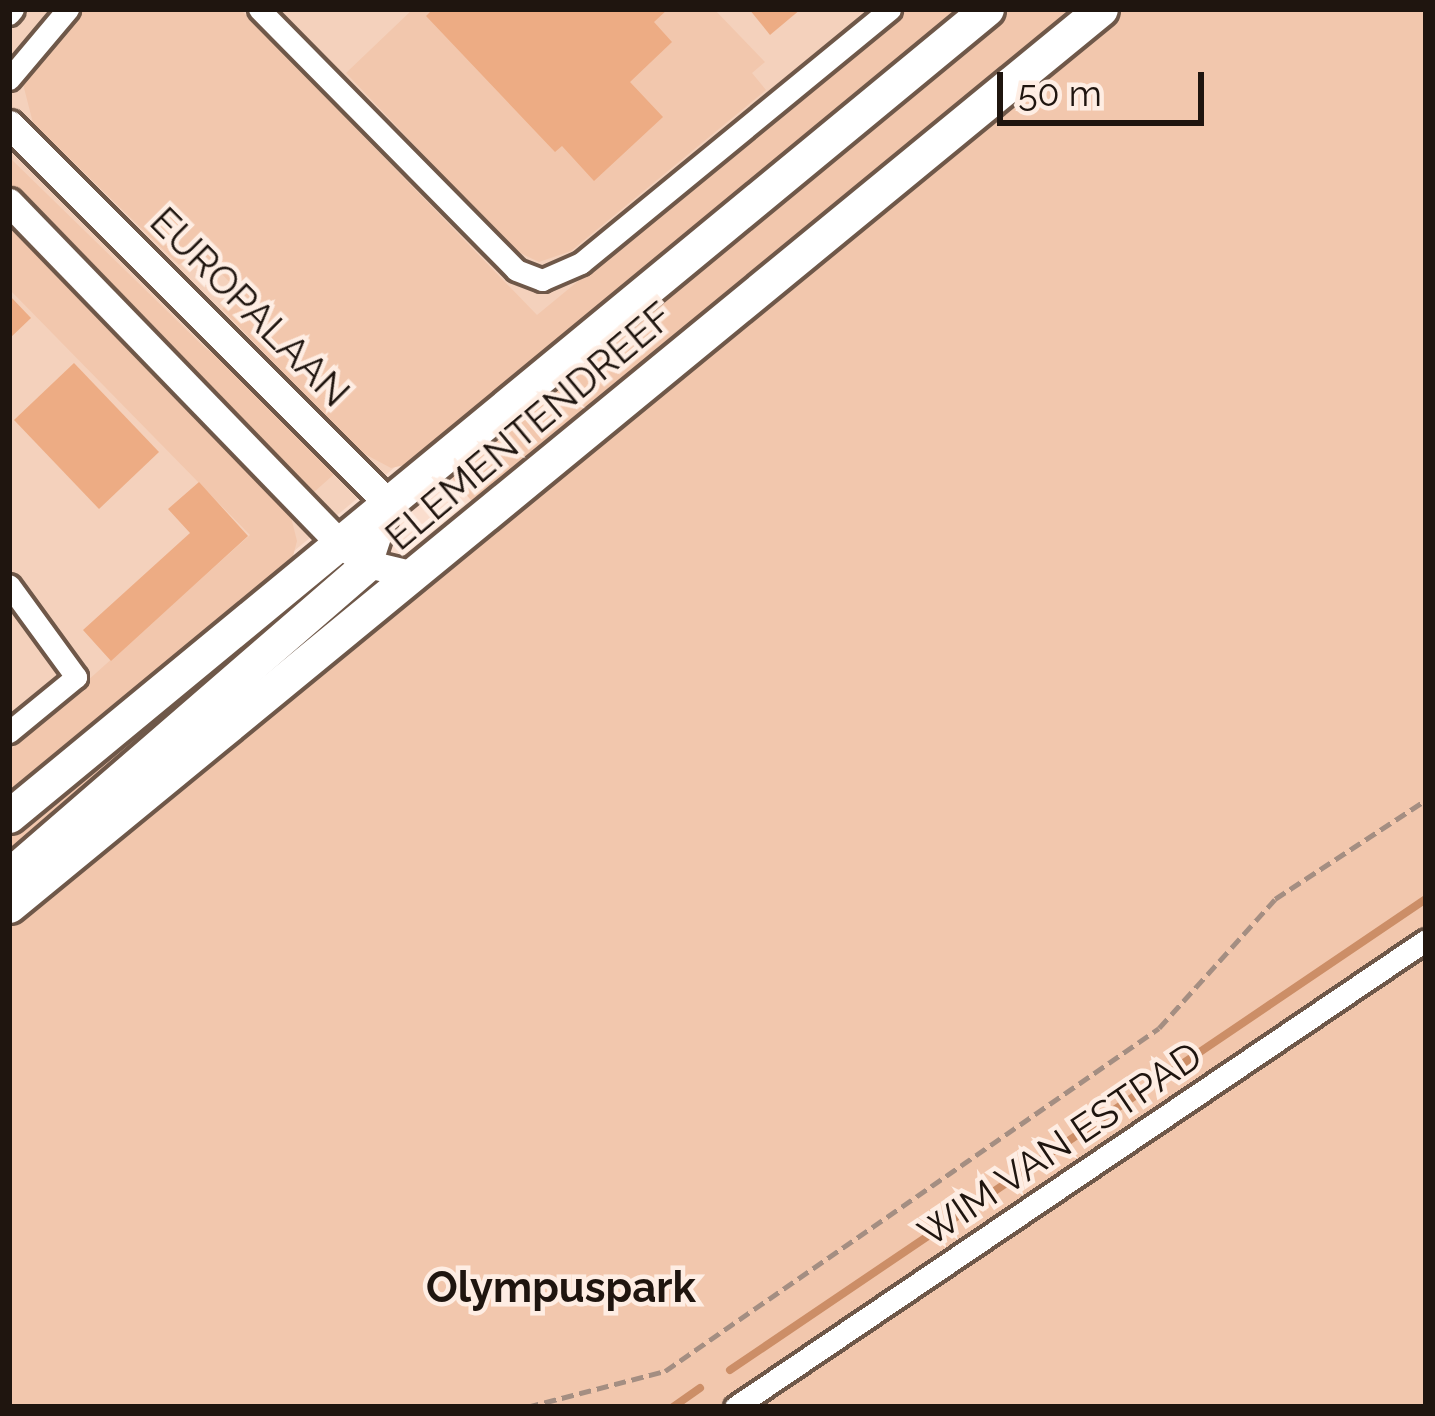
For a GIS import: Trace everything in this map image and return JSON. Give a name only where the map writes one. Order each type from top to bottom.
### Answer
[{"type":"main road","name":"ELEMENTENDREEF","points":[[9,816],[987,9]]},
{"type":"main road","name":"ELEMENTENDREEF","points":[[9,906],[1101,9]]},
{"type":"main road","points":[[9,875],[368,564]]},
{"type":"street","points":[[9,80],[68,9]]},
{"type":"street","points":[[259,9],[516,270],[542,280],[580,263],[890,9]]},
{"type":"street","name":"EUROPALAAN","points":[[9,124],[388,502]]},
{"type":"street","points":[[9,202],[339,543],[368,564],[414,575]]},
{"type":"street","points":[[368,564],[388,502]]},
{"type":"street","points":[[9,585],[76,677],[9,732]]},
{"type":"street","name":"WIM VAN ESTPAD","points":[[735,1407],[1426,940]]},
{"type":"path","points":[[526,1407],[665,1371],[1159,1028],[1275,898],[1426,800]]},
{"type":"shaded area","points":[[9,9],[946,9],[9,788]]},
{"type":"shaded area","points":[[81,9],[240,9],[537,315],[908,9],[965,9],[414,463],[391,468],[357,450],[222,309],[239,292],[197,248],[179,265],[33,123],[23,84]]},
{"type":"shaded area","points":[[413,9],[714,9],[765,62],[752,73],[766,90],[571,251],[539,262],[514,250],[346,73]]},
{"type":"shaded area","points":[[1008,9],[1079,9],[476,506],[447,472]]},
{"type":"shaded area","points":[[1122,9],[1426,9],[1426,1407],[9,1407],[9,927]]},
{"type":"shaded area","points":[[9,157],[204,347],[263,390],[341,468],[313,493],[9,183]]},
{"type":"shaded area","points":[[9,221],[289,509],[297,541],[291,564],[9,798],[9,751],[250,535],[9,289]]},
{"type":"shaded area","points":[[291,600],[304,617],[9,865],[9,833]]},
{"type":"building","points":[[433,9],[668,9],[654,22],[672,42],[630,82],[663,117],[594,181],[562,146],[555,152],[426,16]]},
{"type":"building","points":[[749,9],[801,9],[770,35]]},
{"type":"building","points":[[9,295],[31,318],[9,339]]},
{"type":"building","points":[[74,363],[159,452],[99,509],[14,420]]},
{"type":"building","points":[[199,482],[248,536],[111,661],[83,630],[190,533],[168,509]]},
{"type":"waterway","points":[[730,1370],[1426,899]]},
{"type":"waterway","points":[[673,1407],[700,1388]]},
{"type":"district","name":"Olympuspark","points":[[561,1288]]}]
